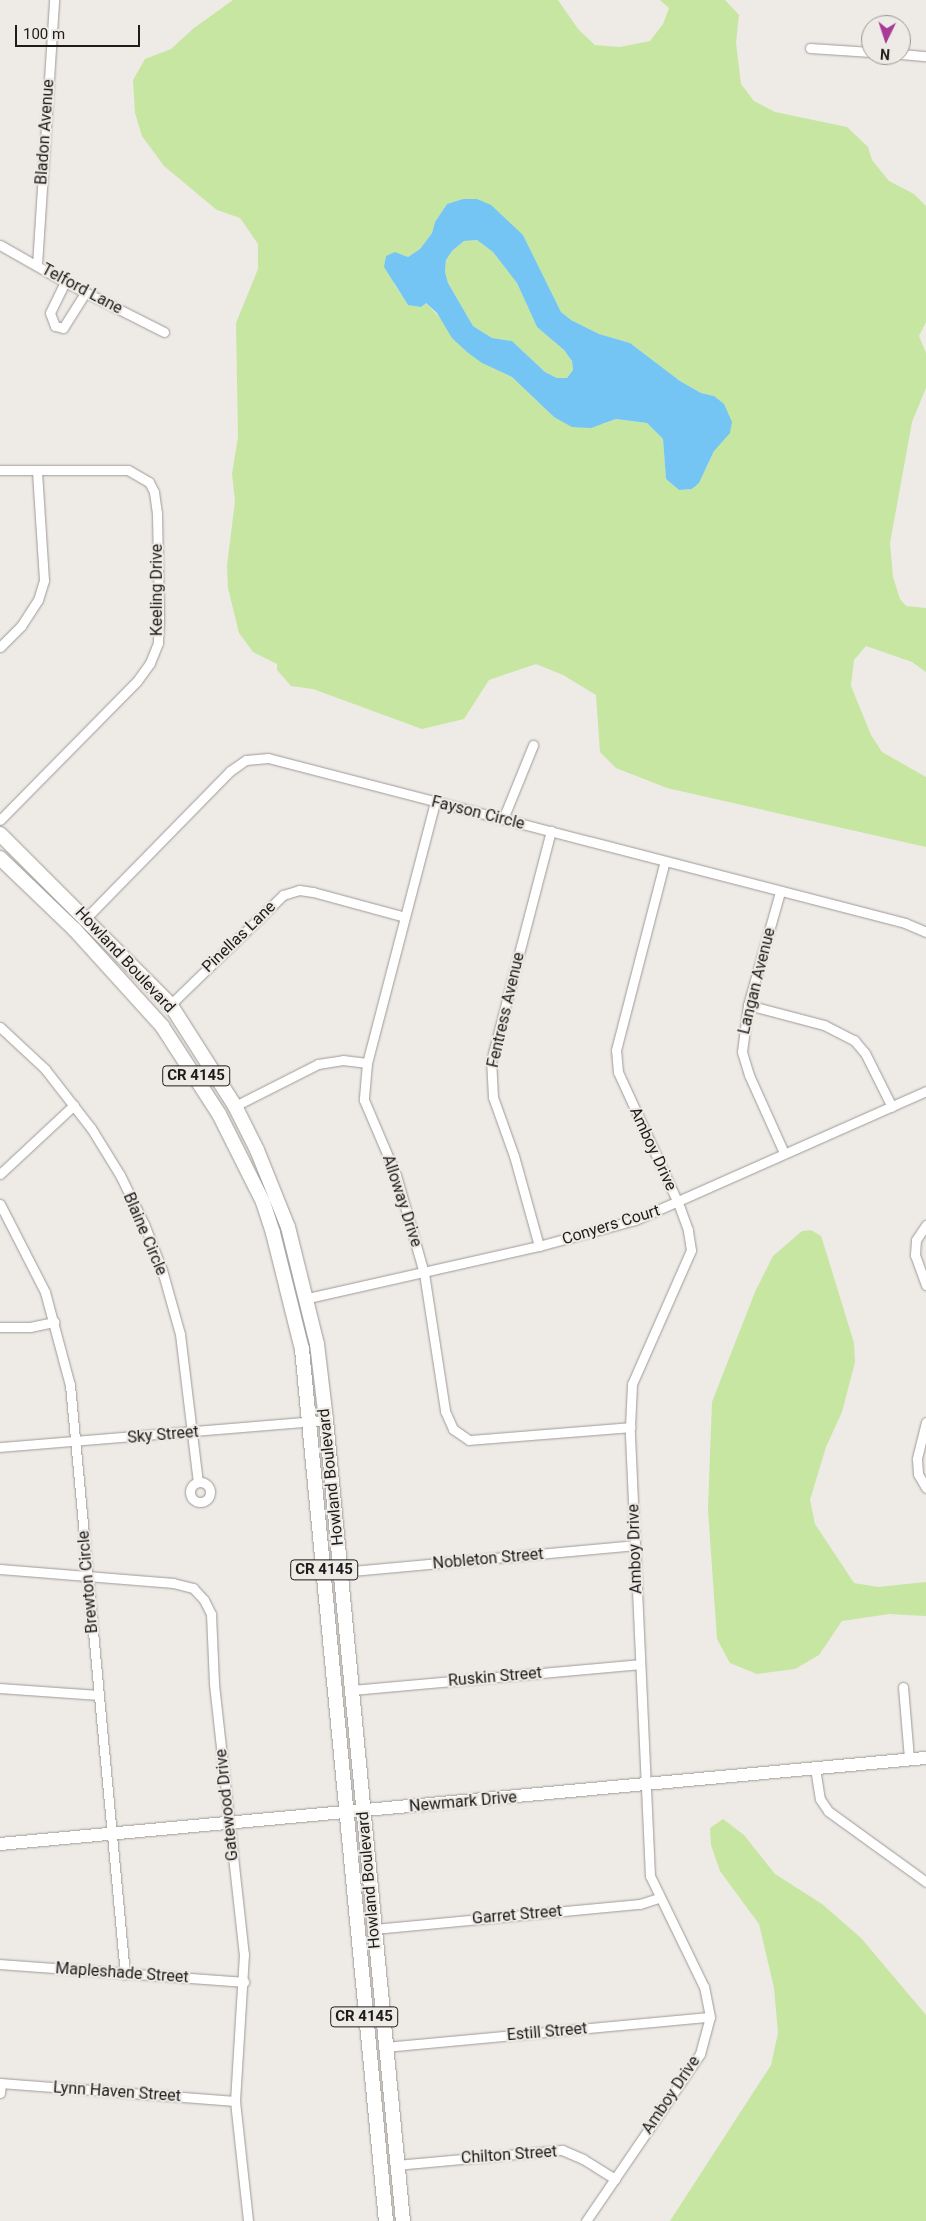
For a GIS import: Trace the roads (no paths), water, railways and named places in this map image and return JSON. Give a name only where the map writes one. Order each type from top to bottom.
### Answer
[{"type":"main road","name":"Howland Boulevard","points":[[0,834],[170,1004],[235,1106],[257,1150],[288,1227],[308,1298],[326,1420],[384,2047],[403,2221]]},
{"type":"main road","name":"Howland Boulevard","points":[[0,858],[75,930],[139,998],[162,1026],[219,1114],[262,1202],[292,1302],[302,1348],[310,1421],[386,2221]]},
{"type":"main road","points":[[139,998],[170,1004]]},
{"type":"main road","points":[[162,1026],[186,1029]]},
{"type":"street","name":"Bladon Avenue","points":[[37,265],[54,0]]},
{"type":"street","points":[[810,48],[861,51]]},
{"type":"street","points":[[911,55],[926,56]]},
{"type":"street","name":"Telford Lane","points":[[0,245],[64,282],[164,332]]},
{"type":"street","points":[[64,282],[50,313],[55,326],[63,328],[85,293]]},
{"type":"street","name":"Keeling Drive","points":[[0,470],[128,470],[148,482],[154,492],[157,513],[158,643],[150,662],[137,681],[0,820]]},
{"type":"street","points":[[0,647],[34,606],[44,580],[36,471]]},
{"type":"street","points":[[504,819],[533,745]]},
{"type":"street","name":"Fayson Circle","points":[[86,918],[230,771],[246,760],[268,758],[926,932]]},
{"type":"street","name":"Alloway Drive","points":[[435,802],[367,1063],[364,1100],[396,1175],[424,1273],[445,1411],[453,1429],[469,1440],[630,1427]]},
{"type":"street","name":"Fentress Avenue","points":[[539,1246],[493,1097],[490,1069],[551,832]]},
{"type":"street","name":"Amboy Drive","points":[[586,2221],[700,2054],[710,2017],[704,1987],[650,1876],[630,1427],[632,1384],[691,1250],[688,1230],[678,1203],[618,1072],[616,1050],[665,862]]},
{"type":"street","name":"Pinellas Lane","points":[[170,1004],[283,895],[299,890],[314,892],[405,917]]},
{"type":"street","name":"Langan Avenue","points":[[780,892],[748,1005],[742,1052],[748,1075],[784,1154]]},
{"type":"street","points":[[748,1005],[824,1025],[854,1040],[865,1053],[892,1107]]},
{"type":"street","name":"Blaine Circle","points":[[0,1026],[45,1069],[74,1106],[120,1175],[162,1270],[180,1334],[198,1482]]},
{"type":"street","points":[[235,1106],[318,1064],[342,1060],[367,1063]]},
{"type":"street","name":"Conyers Court","points":[[308,1298],[539,1246],[635,1220],[678,1203],[926,1092]]},
{"type":"street","points":[[0,1174],[74,1106]]},
{"type":"street","name":"Brewton Circle","points":[[0,1204],[27,1253],[54,1322],[70,1385],[110,1835],[125,1974]]},
{"type":"street","points":[[926,1226],[916,1240],[915,1255],[926,1285]]},
{"type":"street","points":[[0,1327],[30,1327],[54,1322]]},
{"type":"street","name":"Sky Street","points":[[0,1447],[76,1443],[326,1420]]},
{"type":"street","points":[[926,1422],[917,1459],[918,1474],[926,1488]]},
{"type":"street","name":"Nobleton Street","points":[[340,1572],[635,1545]]},
{"type":"street","name":"Gatewood Drive","points":[[0,1569],[173,1583],[193,1588],[204,1600],[211,1614],[214,1684],[228,1824],[244,1954],[244,1982],[235,2101],[248,2221]]},
{"type":"street","name":"Ruskin Street","points":[[351,1690],[640,1664]]},
{"type":"street","points":[[903,1687],[909,1760]]},
{"type":"street","points":[[0,1688],[98,1695]]},
{"type":"street","name":"Newmark Drive","points":[[0,1844],[926,1758]]},
{"type":"street","points":[[815,1768],[820,1799],[828,1811],[926,1882]]},
{"type":"street","name":"Garret Street","points":[[374,1929],[640,1904],[660,1898]]},
{"type":"street","name":"Mapleshade Street","points":[[0,1964],[244,1982]]},
{"type":"street","name":"Estill Street","points":[[384,2047],[710,2017]]},
{"type":"street","points":[[0,2083],[0,2093]]},
{"type":"street","name":"Lynn Haven Street","points":[[0,2083],[235,2101]]},
{"type":"street","name":"Chilton Street","points":[[396,2165],[562,2150],[583,2159],[614,2179]]},
{"type":"water","points":[[463,199],[477,199],[491,205],[523,235],[561,312],[571,320],[599,334],[630,343],[680,381],[701,393],[714,396],[724,404],[732,422],[730,433],[714,451],[699,483],[692,489],[679,490],[666,479],[663,439],[647,423],[616,419],[591,428],[572,427],[554,417],[512,377],[482,363],[467,352],[452,338],[437,313],[426,303],[421,307],[408,305],[384,267],[386,256],[395,252],[408,257],[420,249],[432,233],[435,222],[447,204]],"holes":[[[477,240],[493,252],[517,283],[537,327],[564,350],[572,361],[573,370],[567,378],[557,378],[545,372],[512,341],[492,338],[473,326],[448,283],[445,272],[446,260],[452,251],[464,241]]]}]
